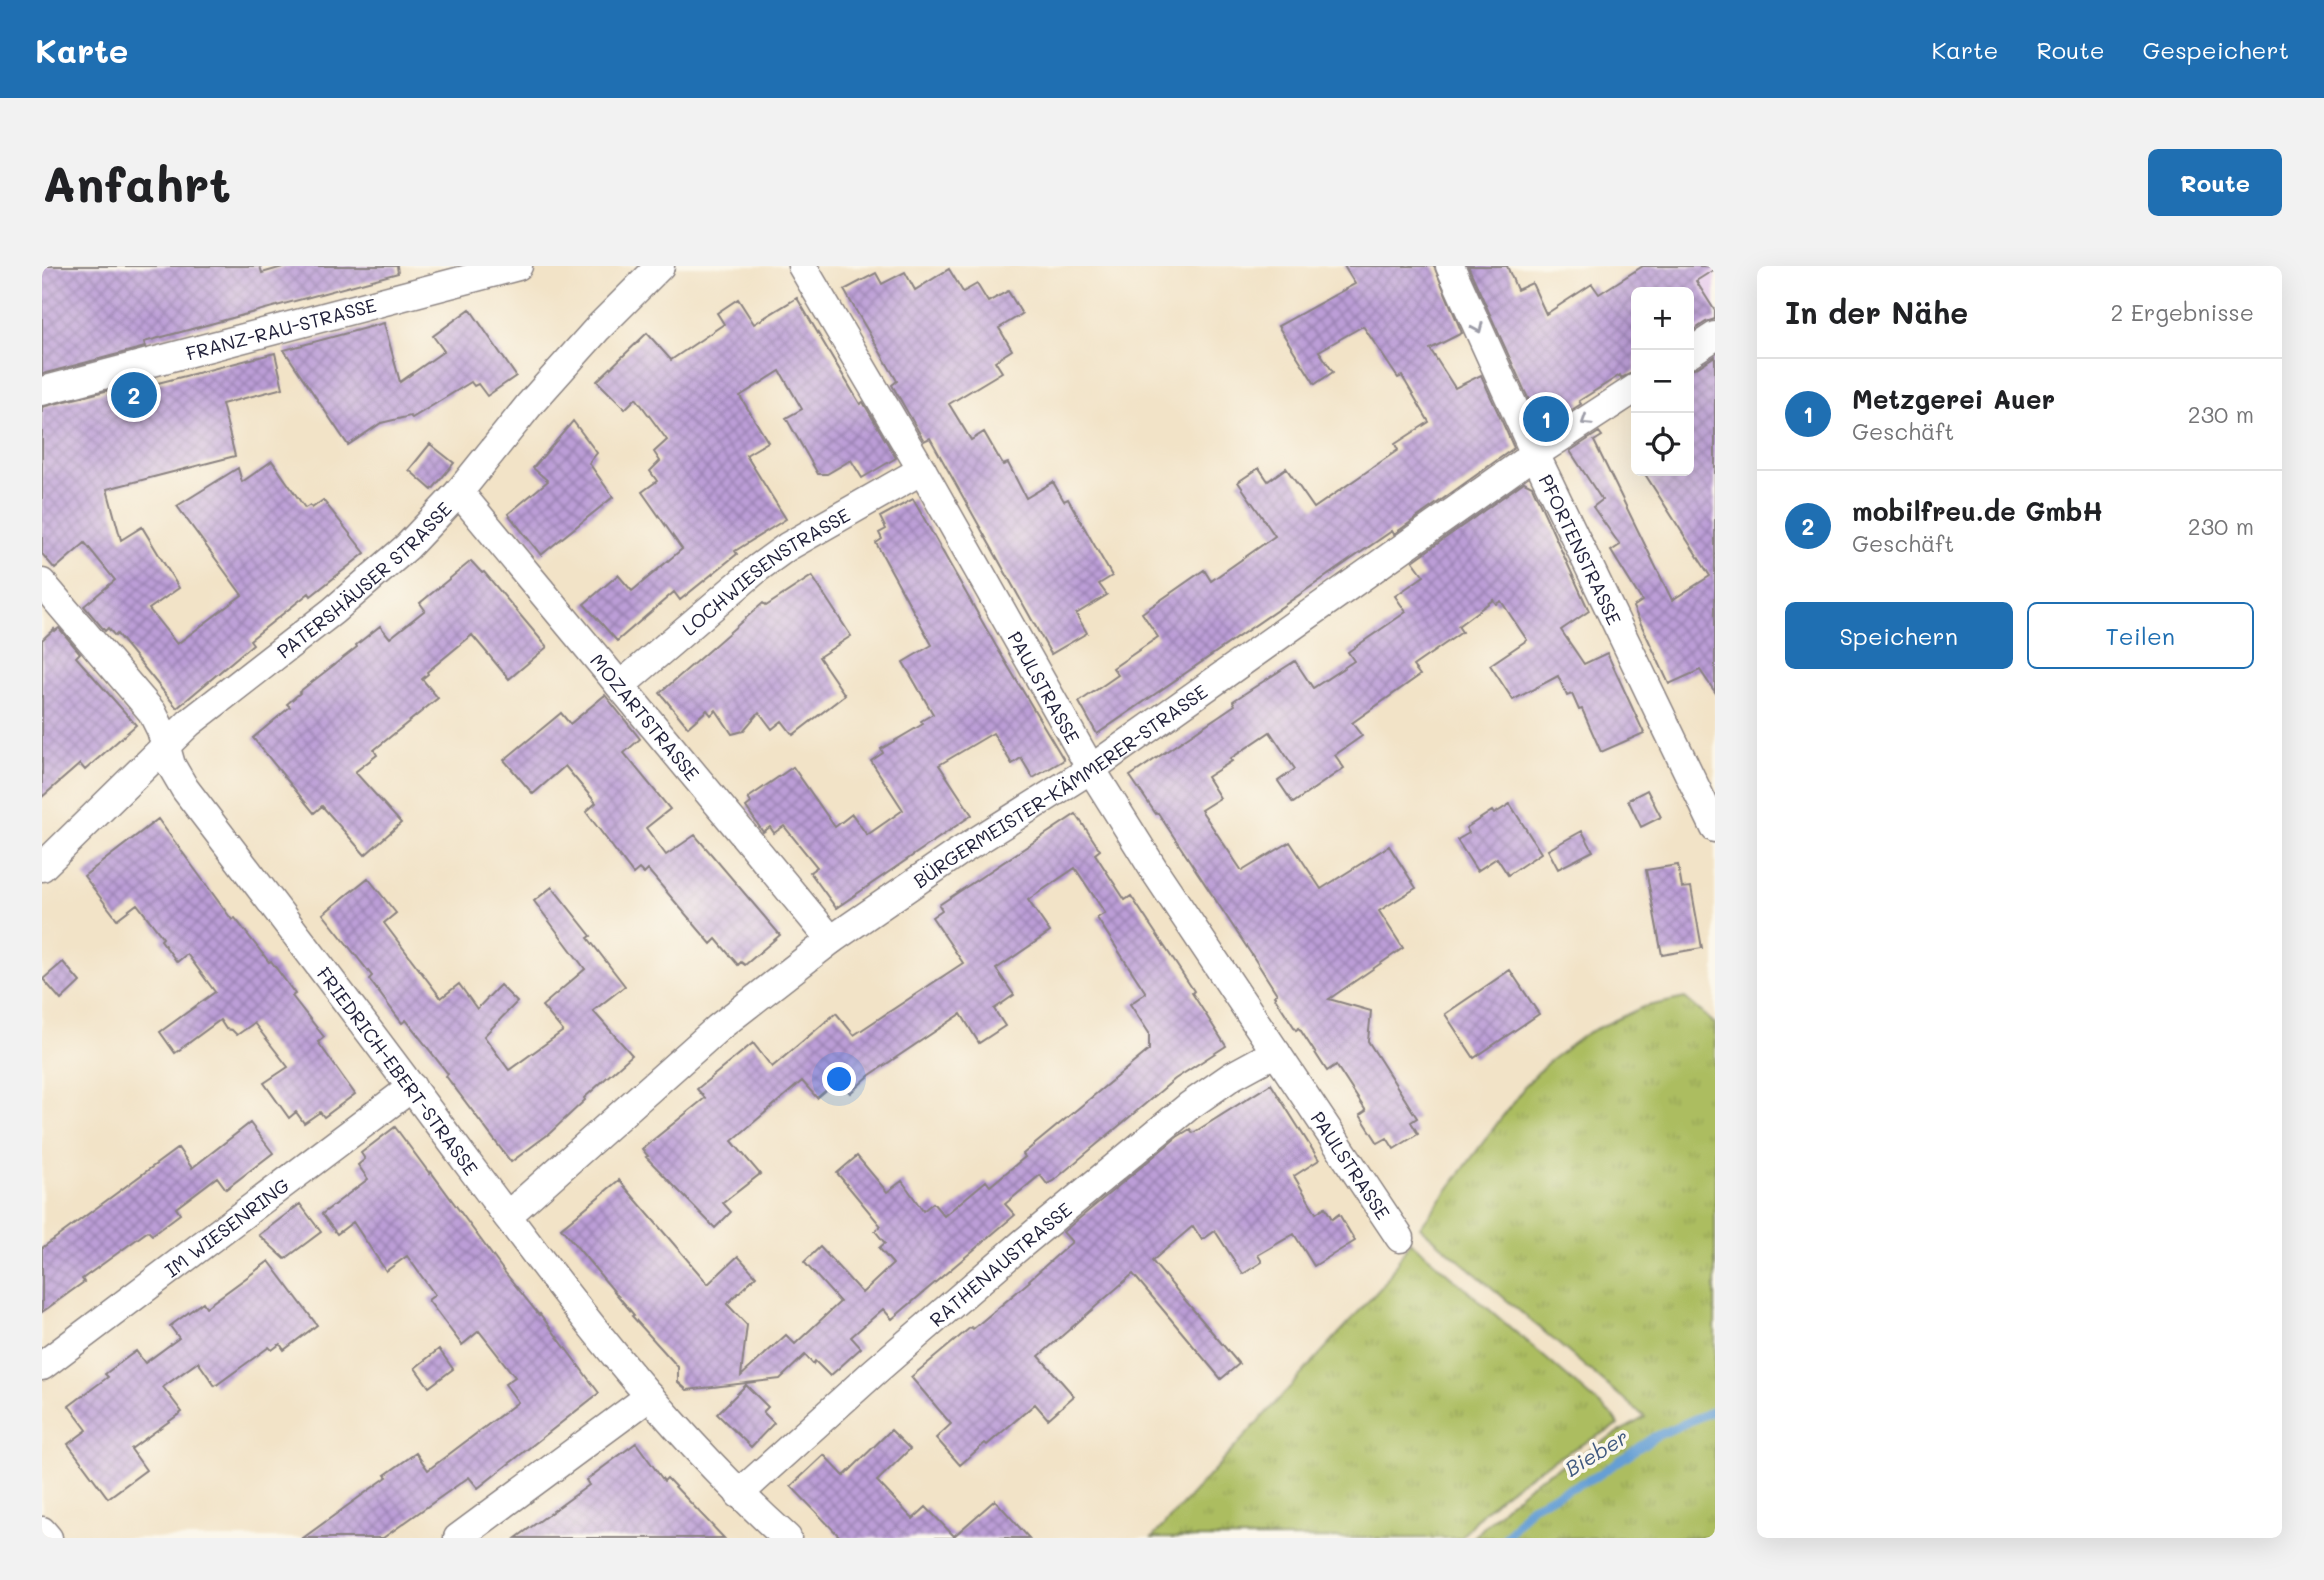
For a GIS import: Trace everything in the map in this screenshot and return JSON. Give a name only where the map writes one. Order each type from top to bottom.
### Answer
[{"type":"street","name":"FRANZ-RAU-STRASSE","points":[[42,391],[518,266]]},
{"type":"street","name":"PATERSHÄUSER STRASSE","points":[[42,867],[188,723],[369,582],[423,531],[459,492],[538,394],[598,328],[660,266]]},
{"type":"street","name":"PAULSTRASSE","points":[[802,266],[922,470],[1091,769],[1156,873],[1400,1238]]},
{"type":"street","name":"PFORTENSTRASSE","points":[[1450,266],[1535,454],[1714,822]]},
{"type":"street","points":[[1694,350],[1715,336]]},
{"type":"street","name":"BÜRGERMEISTER-KÄMMERER-STRASSE","points":[[508,1216],[718,1028],[831,940],[956,855],[1091,769],[1535,454],[1631,391]]},
{"type":"street","name":"LOCHWIESENSTRASSE","points":[[620,686],[758,568],[787,547],[922,470]]},
{"type":"street","name":"MOZARTSTRASSE","points":[[459,492],[831,940]]},
{"type":"street","name":"FRIEDRICH-EBERT-STRASSE","points":[[42,583],[152,712],[171,765],[185,789],[508,1216],[650,1396],[739,1494],[787,1538]]},
{"type":"street","name":"RATHENAUSTRASSE","points":[[739,1494],[932,1321],[1147,1141],[1210,1090],[1276,1052]]},
{"type":"street","name":"IM WIESENRING","points":[[42,1366],[412,1087]]},
{"type":"street","points":[[458,1538],[650,1396]]},
{"type":"street","points":[[42,1531],[48,1538]]},
{"type":"shaded area","points":[[1640,266],[1715,266],[1715,362],[1694,335],[1694,287],[1656,287]]},
{"type":"green space","points":[[1685,998],[1715,1024],[1715,1538],[1473,1538],[1536,1480],[1645,1417],[1420,1227],[1526,1085],[1547,1063],[1587,1033],[1643,1007]]},
{"type":"green space","points":[[1410,1241],[1615,1418],[1618,1425],[1554,1460],[1513,1487],[1476,1519],[1461,1538],[1152,1538],[1384,1284]]},
{"type":"building","points":[[42,266],[260,266],[262,273],[286,266],[397,266],[398,273],[144,342],[145,347],[42,374]]},
{"type":"building","points":[[1344,266],[1434,266],[1462,333],[1430,349],[1455,388],[1481,375],[1514,448],[1394,534],[1392,531],[1097,734],[1079,702],[1118,675],[1113,668],[1158,637],[1142,613],[1204,570],[1211,581],[1275,536],[1238,482],[1259,468],[1268,481],[1286,468],[1314,508],[1398,450],[1395,444],[1429,422],[1402,376],[1398,378],[1363,326],[1319,351],[1333,372],[1315,384],[1278,326],[1355,284]]},
{"type":"building","points":[[1468,266],[1507,266],[1517,290],[1532,283],[1546,314],[1592,284],[1599,294],[1643,266],[1715,266],[1715,269],[1696,281],[1715,311],[1715,319],[1694,330],[1694,287],[1631,287],[1631,373],[1621,378],[1620,375],[1542,429]]},
{"type":"building","points":[[949,269],[963,292],[977,284],[988,302],[1008,291],[1022,314],[999,328],[1012,350],[995,361],[1002,372],[949,404],[971,440],[984,432],[1003,465],[1008,463],[1026,498],[1053,482],[1064,501],[1068,499],[1112,576],[1099,584],[1107,595],[1076,614],[1087,633],[1051,654],[930,438],[924,441],[892,385],[897,381],[844,290],[876,273],[882,284],[905,272],[915,290]]},
{"type":"building","points":[[797,298],[860,404],[863,402],[896,458],[862,478],[851,460],[827,474],[818,474],[786,418],[802,409],[780,371],[740,396],[768,442],[746,455],[786,519],[735,551],[737,554],[680,600],[674,592],[617,641],[584,604],[618,575],[632,591],[682,549],[642,492],[657,481],[650,471],[660,461],[654,452],[667,440],[636,398],[625,409],[597,381],[647,333],[671,360],[724,324],[717,313],[738,299],[754,324]]},
{"type":"building","points":[[470,309],[516,376],[487,396],[478,384],[474,386],[471,382],[412,418],[410,416],[381,423],[348,445],[284,350],[384,323],[400,382],[444,351],[433,336]]},
{"type":"building","points":[[275,353],[283,388],[222,404],[235,456],[107,489],[121,540],[142,527],[179,588],[149,609],[177,644],[242,595],[177,506],[238,468],[242,482],[272,461],[305,508],[310,505],[312,508],[323,500],[365,553],[250,640],[253,644],[177,708],[117,634],[115,636],[108,628],[105,631],[84,606],[115,580],[85,543],[55,569],[42,554],[42,407],[153,379],[154,384]]},
{"type":"building","points":[[1715,356],[1715,692],[1700,670],[1669,684],[1633,607],[1642,601],[1611,551],[1620,545],[1593,507],[1602,500],[1570,451],[1599,432],[1602,436],[1594,441],[1672,600],[1710,576],[1646,476],[1694,476],[1694,368]]},
{"type":"building","points":[[573,421],[597,453],[589,463],[613,497],[541,555],[508,514],[548,481],[533,468]]},
{"type":"building","points":[[430,444],[454,463],[432,490],[409,470]]},
{"type":"building","points":[[1524,482],[1532,486],[1589,611],[1561,630],[1584,664],[1607,653],[1644,733],[1601,752],[1582,709],[1579,710],[1572,694],[1567,696],[1558,676],[1513,700],[1490,665],[1527,640],[1501,601],[1496,604],[1493,600],[1458,626],[1462,632],[1413,666],[1420,675],[1352,723],[1362,736],[1335,755],[1344,768],[1293,803],[1278,781],[1295,769],[1270,732],[1207,777],[1220,798],[1201,810],[1242,871],[1290,842],[1321,889],[1389,846],[1416,888],[1379,911],[1403,948],[1329,999],[1371,1011],[1368,1041],[1417,1118],[1411,1122],[1418,1134],[1394,1149],[1387,1138],[1378,1143],[1360,1115],[1366,1111],[1336,1065],[1327,1071],[1299,1028],[1296,1030],[1254,958],[1158,813],[1156,814],[1130,776],[1235,705],[1233,701],[1295,661],[1313,688],[1354,661],[1348,652],[1406,612],[1395,596],[1424,576],[1413,561]]},
{"type":"building","points":[[913,499],[1064,760],[1033,778],[1021,758],[1012,764],[993,733],[939,765],[972,815],[836,908],[810,872],[817,867],[784,826],[774,833],[770,827],[763,832],[746,807],[751,803],[748,798],[793,767],[835,827],[852,814],[867,835],[903,810],[871,761],[883,753],[881,749],[923,724],[921,721],[933,714],[903,662],[932,645],[876,543],[882,539],[879,533],[886,529],[880,517]]},
{"type":"building","points":[[471,561],[484,572],[547,647],[509,679],[472,635],[427,672],[422,679],[438,698],[374,750],[377,755],[355,772],[401,823],[365,855],[322,806],[314,813],[253,738],[290,707],[287,704],[299,692],[380,626],[390,638],[425,610],[420,603]]},
{"type":"building","points":[[812,576],[851,636],[819,657],[845,695],[793,735],[782,721],[772,729],[759,712],[743,731],[732,734],[716,710],[711,715],[707,710],[688,727],[660,693],[763,603],[766,606]]},
{"type":"building","points":[[59,628],[80,653],[76,657],[136,725],[85,770],[80,764],[42,797],[42,640]]},
{"type":"building","points":[[605,695],[640,739],[624,753],[670,809],[646,828],[666,855],[695,835],[780,935],[745,965],[741,962],[738,965],[716,939],[711,944],[648,870],[644,874],[639,869],[633,874],[586,812],[596,803],[565,766],[533,794],[504,760],[561,713],[570,724]]},
{"type":"building","points":[[1647,790],[1661,817],[1641,827],[1628,800]]},
{"type":"building","points":[[1510,804],[1541,853],[1508,875],[1497,858],[1477,871],[1457,840],[1469,833],[1466,828],[1492,811],[1494,814]]},
{"type":"building","points":[[1076,814],[1100,850],[1095,854],[1125,900],[1131,896],[1194,991],[1192,993],[1226,1046],[1175,1079],[1053,1181],[1047,1184],[1040,1175],[1005,1204],[1015,1215],[892,1319],[883,1309],[851,1337],[861,1348],[830,1376],[805,1355],[780,1379],[687,1390],[678,1382],[678,1367],[632,1316],[634,1315],[561,1228],[619,1180],[708,1284],[738,1256],[756,1276],[727,1304],[747,1325],[741,1376],[786,1335],[795,1344],[840,1302],[804,1262],[820,1247],[862,1293],[893,1264],[879,1248],[885,1243],[875,1231],[881,1226],[837,1173],[857,1156],[887,1192],[902,1181],[923,1211],[933,1203],[944,1216],[986,1181],[990,1186],[1025,1157],[1023,1154],[1149,1050],[1149,1033],[1130,1004],[1146,993],[1097,918],[1105,913],[1075,868],[1028,900],[1050,932],[996,969],[1014,995],[994,1009],[1005,1026],[979,1043],[961,1014],[870,1075],[850,1093],[838,1080],[817,1098],[802,1081],[732,1141],[760,1174],[723,1203],[731,1212],[715,1228],[646,1157],[648,1156],[642,1149],[705,1098],[697,1089],[753,1043],[772,1067],[836,1013],[854,1035],[963,963],[932,917],[942,910],[939,905]]},
{"type":"building","points":[[158,819],[232,920],[235,918],[269,962],[271,961],[295,994],[292,996],[324,1037],[318,1042],[355,1094],[324,1117],[320,1112],[304,1123],[296,1112],[289,1118],[264,1083],[288,1067],[254,1023],[237,1035],[226,1029],[220,1020],[175,1053],[160,1032],[215,992],[187,954],[177,962],[161,940],[163,938],[137,904],[117,919],[84,876]]},
{"type":"building","points":[[1582,831],[1593,851],[1558,869],[1548,850]]},
{"type":"building","points":[[1678,865],[1682,888],[1691,887],[1702,948],[1662,955],[1646,870]]},
{"type":"building","points":[[368,878],[396,913],[384,923],[441,998],[459,984],[477,1009],[500,985],[517,1002],[484,1036],[509,1070],[563,1031],[542,1006],[585,969],[534,901],[552,887],[591,936],[588,938],[625,986],[593,1011],[632,1055],[550,1133],[511,1162],[446,1076],[448,1074],[406,1020],[402,1023],[369,979],[372,976],[323,914]]},
{"type":"building","points":[[63,962],[80,982],[61,1000],[43,979]]},
{"type":"building","points":[[1510,970],[1539,1014],[1474,1058],[1445,1014]]},
{"type":"building","points":[[1271,1084],[1319,1160],[1294,1176],[1316,1213],[1325,1207],[1332,1219],[1339,1214],[1355,1241],[1314,1266],[1294,1234],[1258,1255],[1262,1262],[1243,1274],[1215,1231],[1202,1240],[1193,1226],[1152,1261],[1239,1364],[1221,1379],[1133,1274],[1039,1356],[1074,1396],[1048,1419],[1035,1404],[960,1465],[936,1438],[951,1424],[911,1377],[1030,1281],[1072,1242],[1063,1232],[1177,1137],[1190,1129],[1193,1133]]},
{"type":"building","points":[[250,1123],[273,1153],[226,1189],[217,1177],[176,1208],[180,1214],[152,1235],[148,1231],[42,1312],[42,1248],[178,1148],[192,1168]]},
{"type":"building","points":[[395,1127],[599,1393],[478,1488],[469,1477],[383,1538],[303,1538],[416,1453],[428,1470],[518,1402],[505,1384],[515,1377],[479,1331],[462,1345],[428,1300],[435,1295],[407,1256],[386,1271],[353,1222],[337,1234],[322,1214],[368,1179],[358,1165],[365,1159],[361,1153]]},
{"type":"building","points":[[300,1204],[321,1232],[285,1259],[259,1235]]},
{"type":"building","points":[[269,1261],[317,1325],[284,1350],[280,1344],[272,1350],[269,1347],[215,1386],[198,1362],[163,1387],[182,1412],[131,1449],[146,1470],[108,1498],[68,1444],[87,1430],[69,1406],[108,1377],[105,1374],[136,1351],[145,1363],[179,1338],[170,1326],[203,1302],[206,1307]]},
{"type":"building","points":[[439,1349],[453,1369],[429,1387],[415,1368]]},
{"type":"building","points":[[746,1385],[768,1407],[763,1412],[774,1423],[751,1447],[717,1414]]},
{"type":"building","points":[[891,1430],[910,1449],[877,1481],[913,1519],[926,1507],[954,1536],[995,1500],[1029,1538],[841,1538],[791,1486],[824,1455],[844,1476]]},
{"type":"building","points":[[636,1443],[664,1481],[667,1478],[724,1538],[516,1538],[589,1485],[586,1480]]},
{"type":"waterway","name":"Bieber","points":[[1505,1538],[1531,1506],[1597,1476],[1654,1437],[1715,1410]]},
{"type":"place","name":"mobilfreu.de GmbH","points":[[134,395]]},
{"type":"place","name":"Metzgerei Auer","points":[[1546,419]]}]
